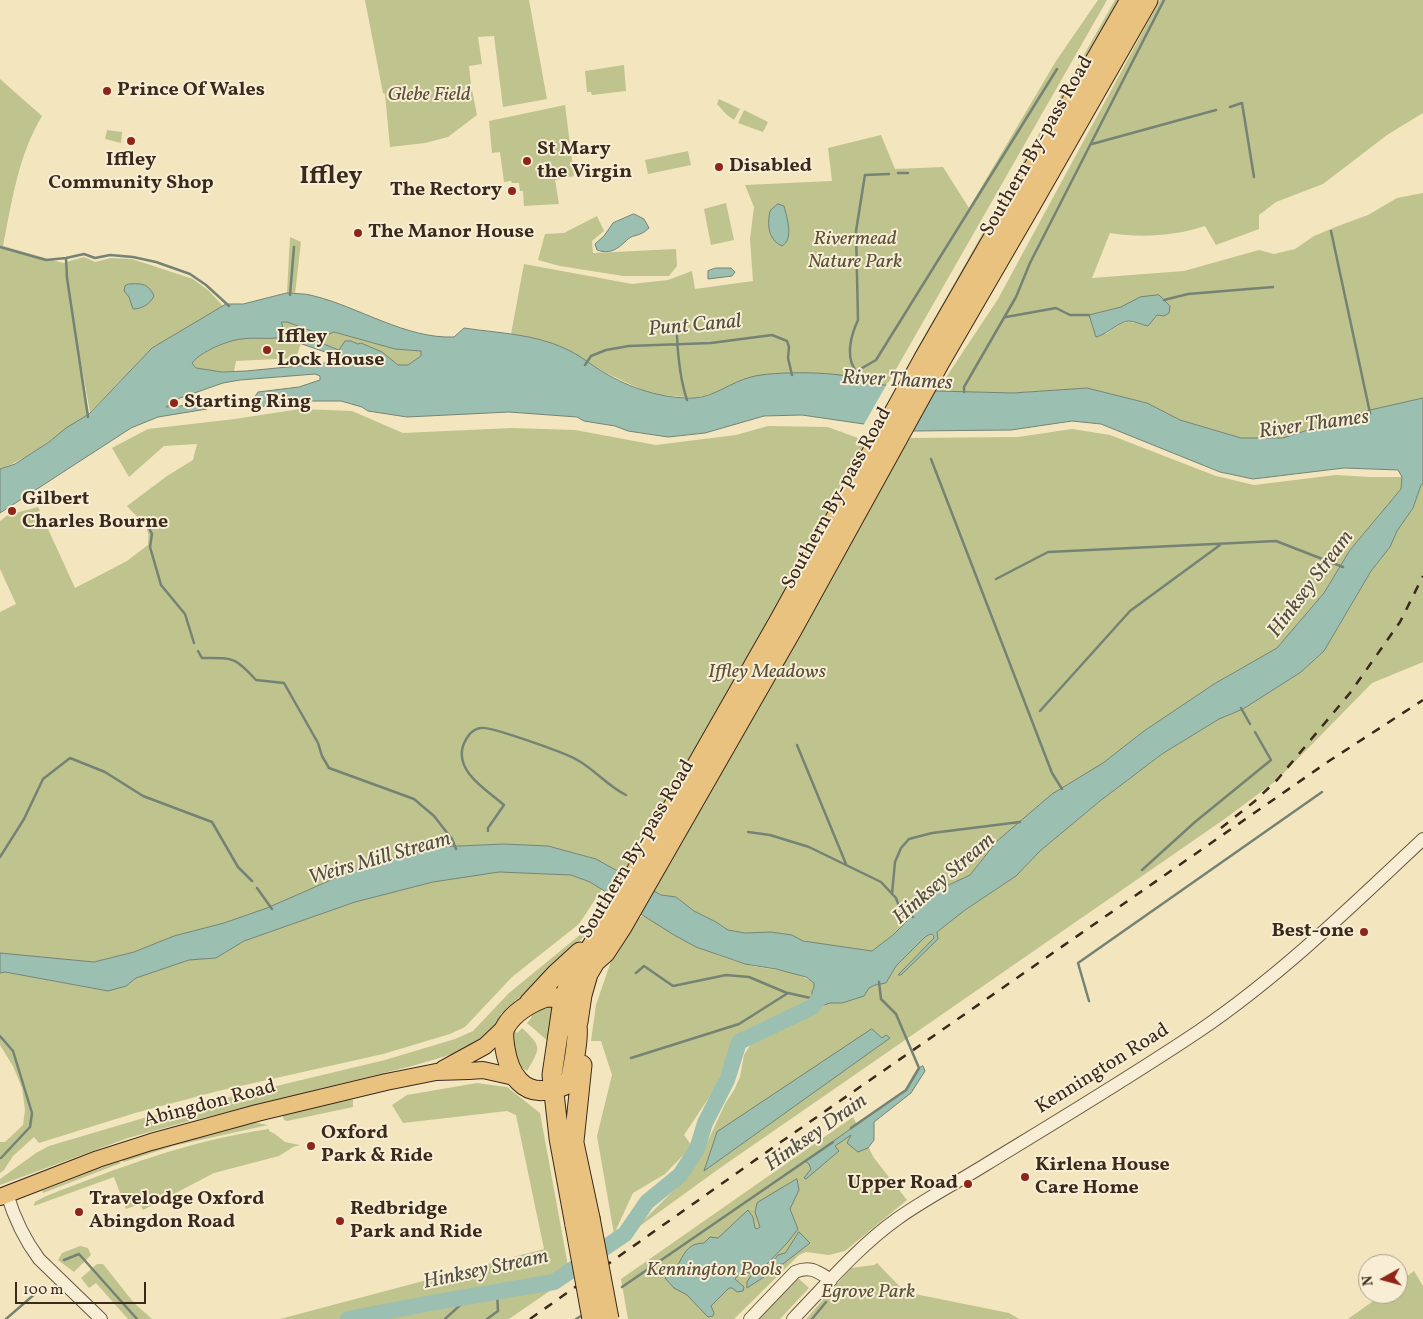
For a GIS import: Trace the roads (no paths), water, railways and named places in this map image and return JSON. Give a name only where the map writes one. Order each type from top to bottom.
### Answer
[{"type":"highway","name":"Southern By-pass Road","points":[[609,1319],[583,1221],[553,1089],[553,1066],[562,1000],[572,977],[599,947],[615,923],[792,630],[872,467],[1130,0]]},
{"type":"highway","name":"Southern By-pass Road","points":[[932,360],[1031,206],[1148,0]]},
{"type":"highway","name":"Southern By-pass Road","points":[[507,1025],[556,974],[599,947]]},
{"type":"highway","name":"Southern By-pass Road","points":[[566,1140],[580,1034],[582,995],[599,947]]},
{"type":"highway","points":[[526,1006],[546,997],[562,1000],[573,1008],[580,1034]]},
{"type":"highway","points":[[507,1025],[503,1038],[514,1077]]},
{"type":"highway","points":[[531,1090],[553,1089],[566,1086],[575,1067]]},
{"type":"highway","name":"Southern By-pass Road","points":[[514,1077],[531,1090],[566,1140]]},
{"type":"highway","name":"Southern By-pass Road","points":[[583,1221],[592,1319]]},
{"type":"main road","name":"Abingdon Road","points":[[436,1072],[485,1046],[507,1025]]},
{"type":"main road","name":"Abingdon Road","points":[[3,1196],[98,1159],[150,1142],[257,1113],[386,1082],[436,1072],[483,1070],[514,1077]]},
{"type":"street","name":"Kennington Road","points":[[793,1319],[831,1280],[897,1219],[1104,1092],[1199,1031],[1237,1004],[1276,973],[1423,839]]},
{"type":"street","points":[[3,1196],[31,1249],[101,1319]]},
{"type":"street","points":[[750,1319],[795,1272],[804,1268],[816,1270],[831,1280]]},
{"type":"waterway","points":[[964,392],[964,387],[1016,297],[1030,263],[1164,0]]},
{"type":"waterway","name":"River Thames","points":[[853,379],[857,371],[876,360],[1057,69]]},
{"type":"waterway","points":[[1230,107],[1242,103],[1254,177]]},
{"type":"waterway","points":[[1092,144],[1216,110]]},
{"type":"waterway","points":[[898,173],[908,173]]},
{"type":"waterway","name":"River Thames","points":[[856,371],[851,359],[850,346],[858,320],[856,231],[865,175],[889,174]]},
{"type":"waterway","name":"River Thames","points":[[1331,231],[1370,413]]},
{"type":"waterway","points":[[0,247],[46,260],[66,258],[67,278],[88,417]]},
{"type":"waterway","points":[[290,295],[294,247]]},
{"type":"waterway","points":[[66,258],[84,254],[95,258],[110,255],[156,262],[190,274],[206,285],[229,306]]},
{"type":"waterway","points":[[1164,300],[1188,294],[1273,287]]},
{"type":"waterway","points":[[1006,317],[1056,308],[1070,315],[1089,315]]},
{"type":"waterway","name":"Punt Canal","points":[[585,365],[591,356],[606,350],[629,346],[711,343],[772,335],[787,341],[792,375]]},
{"type":"waterway","points":[[677,336],[680,368],[687,400]]},
{"type":"waterway","points":[[931,459],[1052,773],[1062,789]]},
{"type":"waterway","points":[[148,526],[152,534],[150,547],[161,585],[185,614],[194,643]]},
{"type":"waterway","points":[[996,579],[1048,552],[1276,541],[1343,567]]},
{"type":"waterway","points":[[1040,711],[1130,611],[1220,545]]},
{"type":"waterway","name":"Weirs Mill Stream","points":[[198,651],[202,658],[220,658],[237,662],[256,680],[284,683],[318,743],[322,756],[329,768],[414,799],[434,816],[452,839],[456,849]]},
{"type":"waterway","points":[[1241,708],[1250,724]]},
{"type":"waterway","points":[[488,831],[488,828],[504,805],[474,780],[464,764],[463,746],[469,734],[477,729],[487,729],[513,736],[572,757],[626,795]]},
{"type":"waterway","points":[[1142,870],[1195,822],[1271,760],[1255,732]]},
{"type":"waterway","points":[[797,745],[846,864]]},
{"type":"waterway","points":[[0,857],[24,819],[43,779],[70,758],[105,772],[143,796],[212,822],[238,867],[252,881]]},
{"type":"waterway","points":[[1089,1001],[1078,963],[1322,792]]},
{"type":"waterway","points":[[892,894],[895,862],[901,848],[909,839],[932,833],[1020,822]]},
{"type":"waterway","points":[[748,832],[770,835],[809,847],[881,882],[896,898],[899,906],[913,917]]},
{"type":"waterway","points":[[257,888],[272,909]]},
{"type":"waterway","points":[[636,973],[644,966],[673,986],[726,975],[749,977],[787,993]]},
{"type":"waterway","name":"Hinksey Drain","points":[[851,1128],[906,1090],[919,1068],[896,1014],[881,999],[879,982]]},
{"type":"waterway","name":"Hinksey Stream","points":[[348,1319],[554,1282],[625,1234],[647,1202],[680,1175],[697,1149],[705,1123],[727,1080],[739,1042],[812,1007],[826,991]]},
{"type":"waterway","points":[[631,1058],[739,1024],[788,993],[815,999]]},
{"type":"waterway","points":[[0,1036],[13,1051],[32,1113],[30,1127],[1,1158]]},
{"type":"waterway","name":"Hinksey Drain","points":[[622,1287],[833,1142]]},
{"type":"waterway","points":[[64,1260],[79,1254],[137,1319]]},
{"type":"waterway","points":[[6,1319],[44,1286]]},
{"type":"waterway","points":[[487,1319],[498,1311],[497,1292]]},
{"type":"waterway","points":[[445,1319],[469,1297]]},
{"type":"waterway","points":[[812,1319],[826,1302]]},
{"type":"waterway","name":"Hinksey Drain","points":[[576,1319],[581,1316]]},
{"type":"railway","points":[[1221,828],[1255,801],[1277,780],[1350,693],[1400,622],[1423,576]]},
{"type":"railway","points":[[530,1319],[1329,761],[1423,700]]},
{"type":"place","name":"Prince Of Wales","points":[[107,91]]},
{"type":"place","name":"Iffley Community Shop","points":[[131,141]]},
{"type":"place","name":"St Mary the Virgin","points":[[527,161]]},
{"type":"place","name":"Disabled","points":[[719,167]]},
{"type":"place","name":"The Rectory","points":[[512,191]]},
{"type":"place","name":"The Manor House","points":[[358,233]]},
{"type":"place","name":"Iffley Lock House","points":[[267,350]]},
{"type":"place","name":"Starting Ring","points":[[174,403]]},
{"type":"place","name":"Gilbert Charles Bourne","points":[[12,511]]},
{"type":"place","name":"Best-one","points":[[1364,932]]},
{"type":"place","name":"Oxford Park & Ride","points":[[311,1146]]},
{"type":"place","name":"Kirlena House Care Home","points":[[1025,1177]]},
{"type":"place","name":"Upper Road","points":[[968,1184]]},
{"type":"place","name":"Travelodge Oxford Abingdon Road","points":[[79,1212]]},
{"type":"place","name":"Redbridge Park and Ride","points":[[340,1221]]},
{"type":"district","name":"Iffley","points":[[331,178]]},
{"type":"park label","name":"Glebe Field","points":[[429,96]]},
{"type":"park label","name":"Rivermead Nature Park","points":[[855,252]]},
{"type":"park label","name":"Iffley Meadows","points":[[767,673]]},
{"type":"park label","name":"Kennington Pools","points":[[714,1271]]},
{"type":"park label","name":"Egrove Park","points":[[868,1293]]}]
